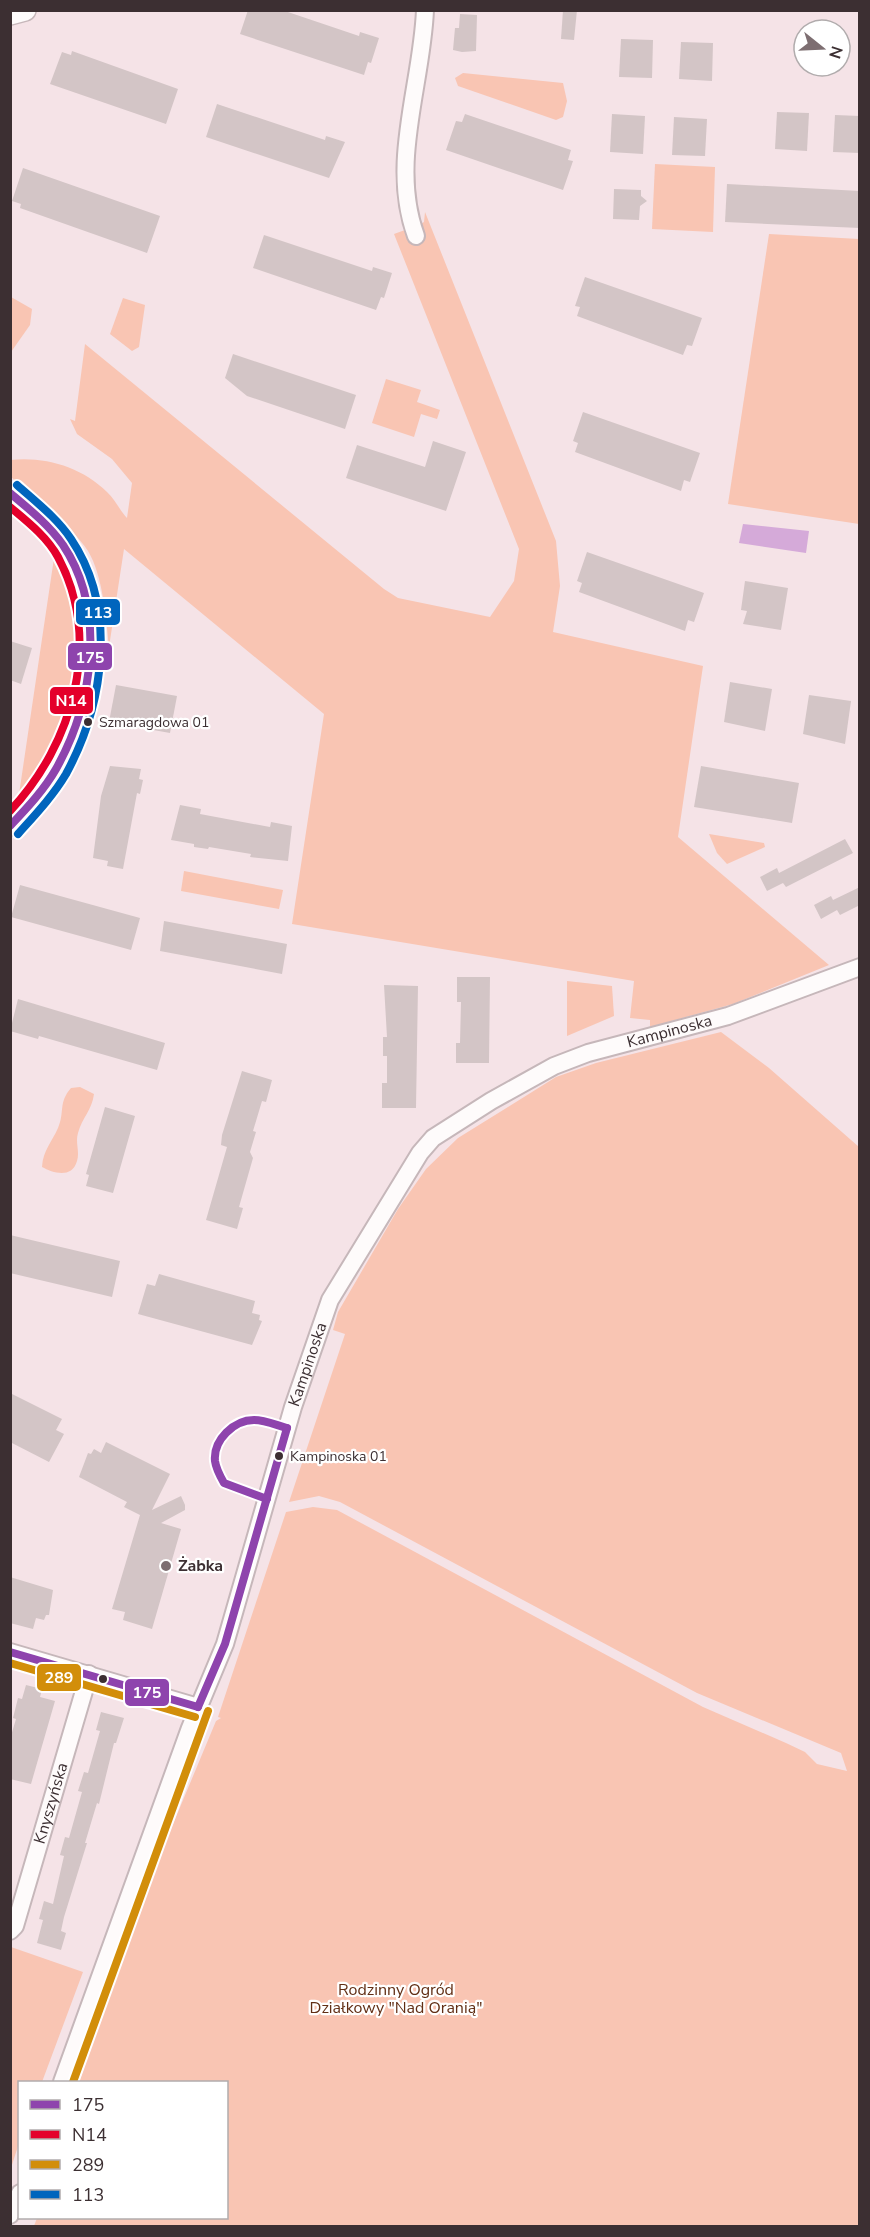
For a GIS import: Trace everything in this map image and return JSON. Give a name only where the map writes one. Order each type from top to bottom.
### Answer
[{"type":"main road","points":[[10,14],[25,10]]},
{"type":"street","points":[[416,236],[410,222],[405,159],[424,32],[425,10]]},
{"type":"street","points":[[10,494],[44,523],[67,551],[80,577],[89,610],[91,644],[86,688],[80,713],[60,760],[45,785],[10,827]]},
{"type":"street","name":"Kampinoska","points":[[62,2081],[198,1707],[225,1644],[290,1418],[330,1300],[420,1153],[433,1138],[491,1101],[554,1066],[588,1053],[728,1016],[860,967]]},
{"type":"street","points":[[10,1652],[198,1707]]},
{"type":"street","name":"Knyszyńska","points":[[10,1931],[15,1926],[89,1674]]},
{"type":"street","points":[[10,2215],[18,2197]]},
{"type":"green space","points":[[463,73],[563,83],[567,101],[563,117],[556,120],[458,86],[455,78]]},
{"type":"green space","points":[[655,164],[715,167],[713,232],[652,229]]},
{"type":"green space","points":[[425,212],[556,541],[560,586],[553,632],[703,666],[678,837],[829,965],[733,1004],[650,1027],[650,1020],[630,1018],[634,981],[292,924],[324,714],[124,549],[109,647],[100,585],[88,551],[62,522],[11,477],[10,460],[36,460],[62,465],[97,483],[110,495],[127,518],[132,483],[112,459],[77,434],[70,419],[75,421],[85,344],[384,589],[398,598],[490,617],[514,581],[519,549],[394,234],[405,230],[410,242],[423,237],[419,225],[424,222]]},
{"type":"green space","points":[[769,234],[859,239],[859,524],[728,504]]},
{"type":"green space","points":[[11,297],[32,309],[30,325],[11,352]]},
{"type":"green space","points":[[123,298],[145,305],[139,347],[132,351],[110,334]]},
{"type":"green space","points":[[386,379],[421,390],[417,402],[440,410],[437,419],[421,414],[414,437],[372,423]]},
{"type":"green space","points":[[10,504],[43,537],[65,573],[78,610],[82,649],[77,688],[66,727],[47,765],[22,803],[18,801],[54,558],[11,511]]},
{"type":"green space","points":[[709,834],[764,843],[765,847],[727,864],[717,853]]},
{"type":"green space","points":[[184,871],[283,890],[279,909],[181,891]]},
{"type":"green space","points":[[567,981],[612,986],[614,1016],[567,1036]]},
{"type":"green space","name":"Rodzinny Ogród Działkowy \"Nad Oranią\"","points":[[721,1032],[769,1068],[859,1147],[859,2226],[34,2226],[37,2219],[228,2219],[228,2081],[79,2081],[158,1860],[216,1721],[221,1718],[218,1717],[286,1512],[313,1507],[337,1510],[703,1707],[805,1752],[817,1764],[847,1771],[841,1753],[697,1693],[340,1502],[319,1496],[289,1502],[345,1334],[333,1330],[338,1312],[398,1209],[426,1169],[458,1138],[556,1077],[596,1063]]},
{"type":"green space","points":[[80,1087],[94,1094],[78,1133],[78,1154],[75,1167],[62,1173],[51,1171],[42,1167],[44,1156],[58,1128],[67,1093],[71,1088]]},
{"type":"green space","points":[[11,1947],[83,1972],[42,2081],[18,2081],[18,2146],[11,2168]]},
{"type":"shaded area","points":[[743,524],[809,531],[806,553],[739,543]]},
{"type":"building","points":[[248,10],[282,10],[359,36],[360,32],[379,38],[371,63],[368,62],[364,75],[240,34]]},
{"type":"building","points":[[563,10],[577,10],[574,40],[561,39]]},
{"type":"building","points":[[460,14],[477,15],[476,51],[453,50],[455,28],[459,28]]},
{"type":"building","points":[[621,39],[653,40],[652,78],[619,77]]},
{"type":"building","points":[[681,42],[713,43],[712,81],[679,79]]},
{"type":"building","points":[[72,51],[178,89],[166,124],[50,84],[62,52],[71,55]]},
{"type":"building","points":[[217,104],[325,140],[326,136],[345,142],[329,178],[206,137]]},
{"type":"building","points":[[777,112],[809,113],[807,151],[775,149]]},
{"type":"building","points":[[465,114],[571,150],[568,160],[573,161],[563,190],[446,150],[456,121],[462,122]]},
{"type":"building","points":[[612,114],[645,116],[643,154],[610,152]]},
{"type":"building","points":[[835,115],[860,116],[860,153],[833,152]]},
{"type":"building","points":[[674,117],[707,119],[705,156],[672,155]]},
{"type":"building","points":[[23,168],[160,216],[147,253],[20,208],[21,204],[12,201]]},
{"type":"building","points":[[727,184],[860,191],[860,228],[725,222]]},
{"type":"building","points":[[614,189],[641,190],[641,196],[647,201],[640,206],[639,220],[613,219]]},
{"type":"building","points":[[264,235],[372,271],[373,267],[392,273],[384,298],[381,297],[376,310],[253,268]]},
{"type":"building","points":[[585,277],[702,318],[692,346],[687,345],[683,355],[577,316],[580,307],[575,306]]},
{"type":"building","points":[[233,354],[356,395],[345,429],[247,396],[225,378]]},
{"type":"building","points":[[583,412],[700,453],[690,482],[684,480],[681,491],[575,452],[578,443],[573,441]]},
{"type":"building","points":[[433,441],[466,452],[446,511],[346,478],[357,445],[425,467]]},
{"type":"building","points":[[587,552],[704,593],[694,622],[688,620],[685,631],[579,592],[582,583],[577,581]]},
{"type":"building","points":[[745,581],[788,588],[781,630],[743,624],[747,611],[741,610]]},
{"type":"building","points":[[10,641],[32,648],[21,684],[10,680]]},
{"type":"building","points":[[730,682],[772,689],[765,731],[724,722]]},
{"type":"building","points":[[116,685],[177,696],[170,733],[109,722]]},
{"type":"building","points":[[809,695],[851,701],[845,744],[803,734]]},
{"type":"building","points":[[110,766],[141,769],[139,779],[143,780],[140,794],[137,793],[123,869],[107,866],[108,861],[93,858],[101,796]]},
{"type":"building","points":[[701,766],[799,783],[792,823],[694,807]]},
{"type":"building","points":[[180,805],[201,809],[200,814],[270,827],[271,822],[292,826],[288,861],[250,857],[251,854],[209,847],[208,849],[194,847],[194,844],[171,840]]},
{"type":"building","points":[[845,839],[853,853],[786,887],[783,883],[767,891],[760,877],[777,868],[779,873]]},
{"type":"building","points":[[20,885],[140,918],[131,950],[11,917]]},
{"type":"building","points":[[860,887],[860,905],[840,915],[837,910],[821,919],[814,905],[831,896],[833,900]]},
{"type":"building","points":[[164,921],[287,944],[282,974],[160,951]]},
{"type":"building","points":[[457,977],[490,977],[489,1063],[456,1063],[456,1043],[460,1043],[461,1002],[457,1002]]},
{"type":"building","points":[[384,985],[418,986],[416,1108],[382,1108],[382,1083],[387,1083],[387,1056],[383,1056],[383,1037],[387,1037]]},
{"type":"building","points":[[18,999],[165,1043],[157,1070],[39,1036],[38,1039],[10,1031]]},
{"type":"building","points":[[242,1071],[272,1080],[266,1102],[262,1101],[253,1131],[256,1132],[250,1152],[253,1158],[239,1207],[243,1208],[237,1229],[206,1220],[227,1147],[221,1145],[222,1135]]},
{"type":"building","points":[[105,1107],[135,1116],[113,1193],[86,1186],[89,1175],[86,1174]]},
{"type":"building","points":[[10,1235],[120,1261],[112,1297],[10,1273]]},
{"type":"building","points":[[159,1274],[255,1301],[252,1313],[260,1315],[259,1320],[262,1321],[252,1345],[138,1314],[147,1284],[155,1286]]},
{"type":"building","points":[[10,1393],[62,1419],[56,1430],[64,1434],[49,1462],[10,1442]]},
{"type":"building","points":[[106,1442],[170,1474],[152,1510],[181,1496],[185,1505],[185,1510],[161,1523],[181,1529],[152,1629],[123,1620],[125,1612],[112,1609],[140,1515],[124,1507],[127,1502],[79,1477],[88,1453],[91,1454],[94,1449],[101,1453]]},
{"type":"building","points":[[10,1577],[53,1590],[49,1615],[46,1615],[44,1620],[36,1618],[33,1629],[10,1623]]},
{"type":"building","points":[[26,1685],[42,1689],[40,1697],[55,1701],[31,1784],[10,1779],[10,1739],[16,1719],[13,1718],[18,1698],[22,1699]]},
{"type":"building","points":[[101,1712],[124,1718],[116,1743],[114,1743],[99,1804],[97,1803],[64,1917],[61,1931],[66,1933],[61,1950],[37,1943],[43,1920],[39,1919],[44,1901],[53,1904],[64,1856],[60,1855],[65,1837],[69,1838],[82,1792],[78,1791],[84,1772],[88,1773],[100,1731],[96,1730]]},
{"type":"transit line","name":"113","points":[[17,485],[46,510],[71,539],[86,566],[95,595],[100,626],[97,687],[79,747],[66,774],[55,790],[18,834]]},
{"type":"transit line","name":"175","points":[[10,493],[45,524],[63,545],[77,571],[86,599],[90,627],[90,657],[86,687],[69,743],[46,784],[10,826]]},
{"type":"transit line","name":"N14","points":[[10,507],[43,536],[58,557],[71,589],[78,623],[79,657],[74,690],[65,723],[50,755],[32,784],[10,811]]},
{"type":"transit line","name":"175","points":[[267,1499],[224,1483],[216,1467],[215,1453],[221,1439],[239,1423],[258,1420],[287,1428]]},
{"type":"transit line","name":"175","points":[[198,1707],[225,1644],[287,1428]]},
{"type":"transit line","name":"175","points":[[10,1652],[198,1707]]},
{"type":"transit line","name":"289","points":[[10,1663],[195,1717]]},
{"type":"transit line","name":"289","points":[[73,2081],[208,1711]]},
{"type":"place","name":"Szmaragdowa 01","points":[[88,722]]},
{"type":"place","name":"Kampinoska 01","points":[[279,1456]]},
{"type":"place","name":"Żabka","points":[[166,1566]]}]
